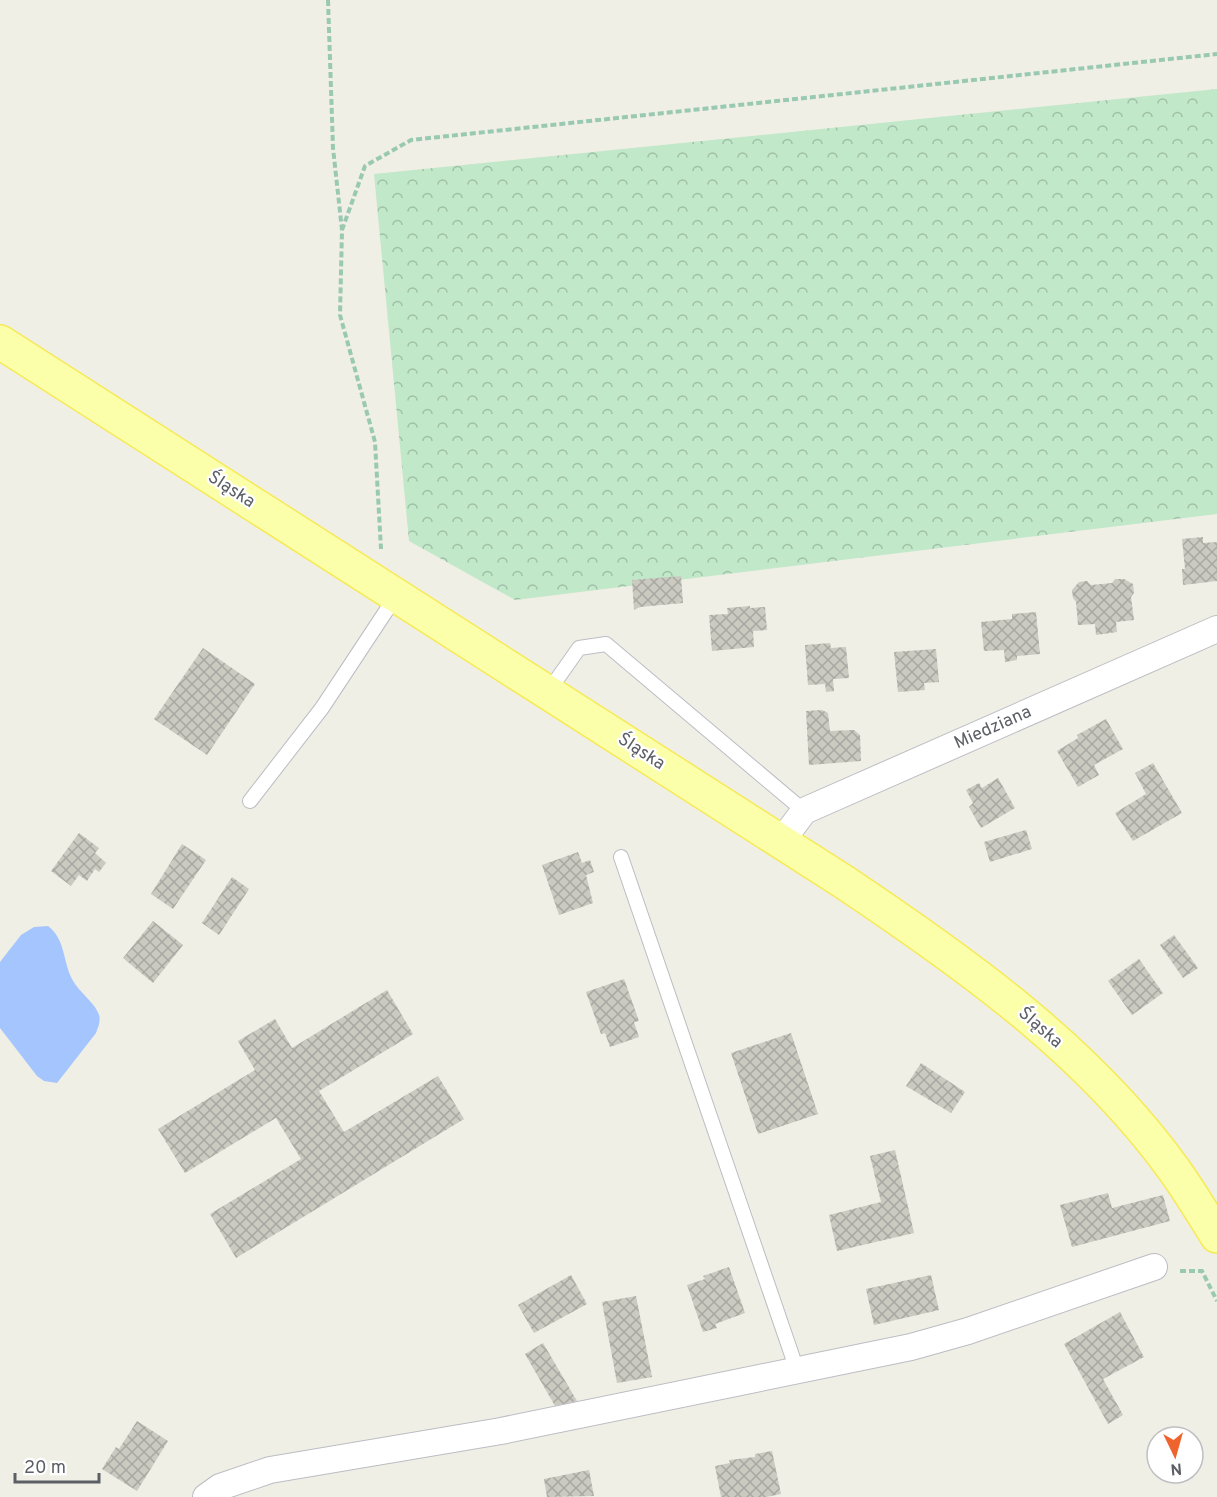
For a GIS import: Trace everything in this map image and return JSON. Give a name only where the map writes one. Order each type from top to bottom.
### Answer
[{"type":"main road","name":"Śląska","points":[[0,342],[883,908],[977,974],[1066,1050],[1108,1092],[1155,1146],[1191,1194],[1217,1236]]},
{"type":"street","name":"Miedziana","points":[[804,811],[1217,629]]},
{"type":"street","points":[[781,843],[804,811]]},
{"type":"street","points":[[206,1497],[220,1487],[270,1470],[501,1431],[911,1347],[945,1338],[1154,1268]]},
{"type":"lane","points":[[250,801],[322,708],[384,588]]},
{"type":"lane","points":[[548,692],[579,648],[606,644],[804,811]]},
{"type":"lane","points":[[621,857],[797,1370]]},
{"type":"path","points":[[328,0],[333,148],[342,230],[340,315],[375,442],[384,588]]},
{"type":"path","points":[[342,230],[365,166],[411,140],[1217,54]]},
{"type":"path","points":[[1154,1268],[1202,1271],[1217,1301]]},
{"type":"green space","points":[[1217,89],[1217,514],[515,600],[409,541],[374,174]]},
{"type":"water","points":[[48,926],[61,943],[68,970],[74,982],[100,1017],[96,1033],[57,1083],[44,1081],[37,1076],[0,1028],[0,962],[21,935],[34,927]]},
{"type":"building","points":[[1203,537],[1203,543],[1217,542],[1217,581],[1183,585],[1182,569],[1185,569],[1182,539]]},
{"type":"building","points":[[681,576],[683,603],[640,607],[634,610],[632,580]]},
{"type":"building","points":[[1115,579],[1124,579],[1133,584],[1134,593],[1131,597],[1134,620],[1116,622],[1117,632],[1096,635],[1095,624],[1078,625],[1076,602],[1072,590],[1079,582],[1087,581],[1091,585],[1112,583]]},
{"type":"building","points":[[750,606],[750,608],[765,607],[767,630],[753,631],[754,647],[712,651],[709,615],[728,614],[727,608]]},
{"type":"building","points":[[1036,612],[1040,654],[1017,656],[1017,660],[1005,662],[1004,650],[984,651],[981,622],[1012,619],[1012,614]]},
{"type":"building","points":[[830,643],[831,648],[846,647],[849,678],[833,679],[834,691],[826,692],[825,684],[808,685],[805,645]]},
{"type":"building","points":[[203,648],[255,684],[207,755],[154,719]]},
{"type":"building","points":[[936,649],[939,682],[924,683],[925,690],[898,692],[894,652]]},
{"type":"building","points":[[822,710],[828,713],[830,731],[854,730],[860,735],[861,761],[809,765],[806,711]]},
{"type":"building","points":[[1106,719],[1123,749],[1094,765],[1099,775],[1078,787],[1057,751],[1078,738],[1077,735]]},
{"type":"building","points":[[1153,763],[1182,813],[1133,841],[1115,813],[1146,794],[1135,773]]},
{"type":"building","points":[[998,778],[1015,808],[981,828],[969,807],[973,803],[966,790],[979,783],[982,788]]},
{"type":"building","points":[[1026,830],[1032,849],[990,862],[984,842]]},
{"type":"building","points":[[79,833],[99,848],[95,853],[106,863],[99,872],[95,869],[87,881],[79,875],[71,886],[51,871]]},
{"type":"building","points":[[182,844],[206,860],[173,909],[151,894]]},
{"type":"building","points":[[578,852],[582,863],[590,860],[594,872],[586,875],[593,903],[559,915],[542,865]]},
{"type":"building","points":[[232,877],[249,889],[219,935],[202,923]]},
{"type":"building","points":[[153,921],[183,945],[153,983],[123,958]]},
{"type":"building","points":[[1174,935],[1198,968],[1183,978],[1160,945]]},
{"type":"building","points":[[1139,959],[1163,993],[1132,1015],[1108,981]]},
{"type":"building","points":[[624,979],[639,1021],[634,1022],[639,1037],[610,1047],[605,1033],[601,1034],[586,992]]},
{"type":"building","points":[[387,990],[413,1034],[319,1091],[344,1132],[438,1076],[464,1119],[236,1258],[210,1214],[301,1159],[276,1118],[185,1173],[158,1129],[255,1070],[238,1041],[275,1019],[292,1048]]},
{"type":"building","points":[[791,1033],[818,1114],[758,1134],[731,1053]]},
{"type":"building","points":[[921,1063],[965,1092],[951,1113],[906,1086]]},
{"type":"building","points":[[895,1150],[914,1233],[837,1251],[829,1215],[881,1202],[870,1156]]},
{"type":"building","points":[[1108,1193],[1112,1208],[1163,1195],[1170,1221],[1072,1247],[1060,1205]]},
{"type":"building","points":[[729,1267],[745,1313],[715,1324],[717,1328],[703,1332],[687,1285],[705,1279],[703,1276]]},
{"type":"building","points":[[571,1275],[587,1304],[534,1333],[518,1305]]},
{"type":"building","points":[[931,1275],[939,1310],[874,1325],[866,1289]]},
{"type":"building","points":[[636,1296],[652,1377],[617,1383],[602,1302]]},
{"type":"building","points":[[1120,1312],[1144,1357],[1103,1379],[1123,1415],[1108,1424],[1064,1344]]},
{"type":"building","points":[[543,1343],[577,1401],[555,1406],[525,1354]]},
{"type":"building","points":[[137,1421],[168,1441],[137,1491],[102,1469],[116,1447],[119,1449]]},
{"type":"building","points":[[772,1451],[781,1494],[766,1497],[721,1497],[715,1466],[730,1463],[729,1460],[755,1457],[755,1454]]},
{"type":"building","points":[[589,1470],[594,1496],[547,1497],[544,1479]]}]
